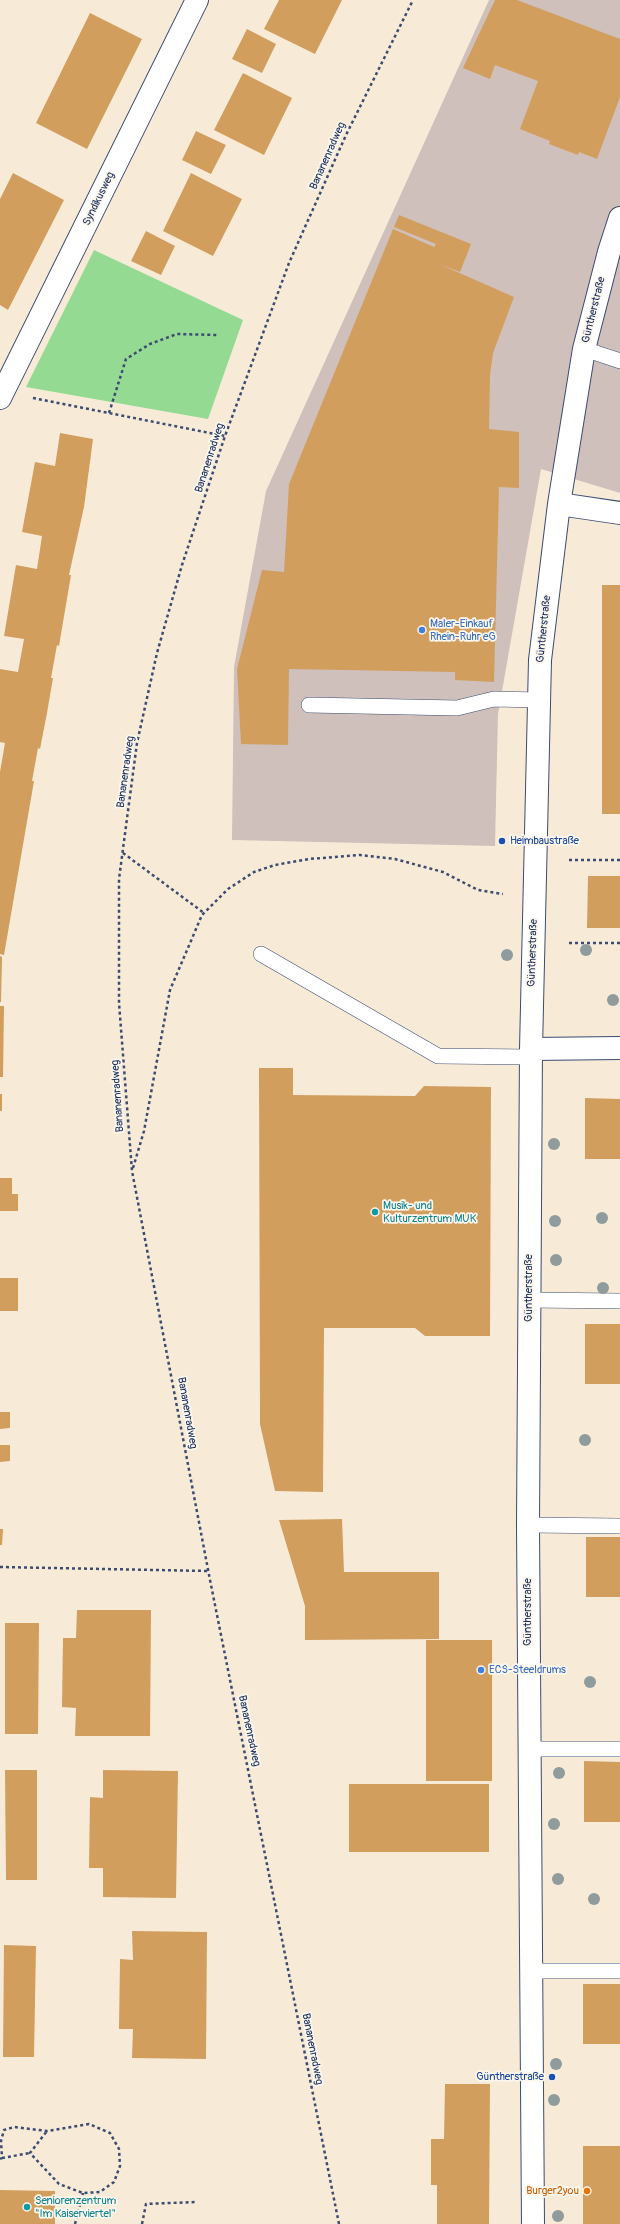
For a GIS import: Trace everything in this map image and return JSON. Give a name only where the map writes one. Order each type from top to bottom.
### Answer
[{"type":"street","name":"Syndikusweg","points":[[0,398],[197,0]]},
{"type":"street","name":"Güntherstraße","points":[[533,2224],[528,1749],[529,1300],[531,1053],[540,660],[560,504],[584,349],[609,252],[620,218]]},
{"type":"street","points":[[560,504],[620,513]]},
{"type":"street","points":[[531,1053],[620,1048]]},
{"type":"lane","points":[[584,349],[620,362]]},
{"type":"lane","points":[[309,705],[457,708],[494,699],[539,700]]},
{"type":"lane","points":[[261,954],[438,1056],[531,1053]]},
{"type":"lane","points":[[529,1300],[620,1301]]},
{"type":"lane","points":[[528,1525],[620,1526]]},
{"type":"lane","points":[[528,1749],[620,1749]]},
{"type":"lane","points":[[530,1971],[620,1972]]},
{"type":"path","name":"Bananenradweg","points":[[339,2224],[208,1572],[132,1171],[119,1003],[119,879],[137,743],[157,653],[182,565],[225,436],[290,263],[346,135],[413,0]]},
{"type":"path","points":[[109,413],[126,359],[150,344],[177,334],[217,335]]},
{"type":"path","points":[[27,397],[225,436]]},
{"type":"path","points":[[123,853],[204,913]]},
{"type":"path","points":[[569,860],[620,860]]},
{"type":"path","points":[[569,943],[620,943]]},
{"type":"path","points":[[0,1567],[208,1572]]},
{"type":"path","points":[[30,2153],[59,2184],[83,2193],[100,2192],[114,2182],[120,2166],[119,2149],[110,2133],[89,2124],[47,2131],[14,2127],[4,2130],[1,2140],[1,2158],[30,2153],[47,2131]]},
{"type":"path","points":[[75,2224],[83,2193]]},
{"type":"path","points":[[142,2224],[146,2204],[195,2202]]},
{"type":"shaded area","points":[[489,0],[620,0],[620,493],[541,469],[498,714],[495,846],[232,840],[234,667],[266,491]]},
{"type":"green space","points":[[94,250],[243,320],[208,419],[26,387]]},
{"type":"building","points":[[279,0],[342,0],[315,54],[264,29]]},
{"type":"building","points":[[495,0],[517,0],[620,39],[620,97],[597,159],[579,152],[578,155],[549,144],[550,141],[520,129],[538,81],[495,65],[490,79],[463,68]]},
{"type":"building","points":[[90,13],[142,39],[87,149],[36,123]]},
{"type":"building","points":[[247,29],[276,44],[262,73],[232,59]]},
{"type":"building","points":[[243,73],[292,98],[264,155],[214,130]]},
{"type":"building","points":[[196,131],[226,145],[211,174],[182,160]]},
{"type":"building","points":[[13,173],[64,200],[8,310],[0,305],[0,199]]},
{"type":"building","points":[[191,173],[242,199],[213,256],[163,231]]},
{"type":"building","points":[[399,215],[471,244],[460,272],[439,264],[514,297],[493,353],[490,375],[489,429],[519,432],[519,488],[499,487],[494,682],[455,680],[455,672],[289,669],[288,745],[241,744],[237,669],[262,570],[284,572],[289,484],[393,229],[434,247],[436,244],[394,227]]},
{"type":"building","points":[[146,231],[175,246],[161,275],[131,261]]},
{"type":"building","points":[[60,433],[93,439],[84,507],[69,575],[71,575],[59,646],[57,645],[51,678],[53,678],[47,713],[40,749],[38,748],[32,781],[34,781],[4,955],[0,954],[0,772],[5,743],[0,742],[0,669],[18,672],[24,639],[4,636],[16,565],[37,569],[42,536],[22,532],[35,462],[55,466]]},
{"type":"building","points":[[602,585],[620,585],[620,814],[602,814]]},
{"type":"building","points":[[588,876],[620,876],[620,928],[587,928]]},
{"type":"building","points":[[0,956],[2,957],[1,1002],[0,1002]]},
{"type":"building","points":[[0,1006],[4,1006],[3,1077],[0,1077]]},
{"type":"building","name":"Musik- und Kulturzentrum MUK","points":[[259,1068],[293,1068],[293,1095],[415,1096],[424,1086],[491,1087],[490,1336],[425,1336],[415,1328],[324,1328],[323,1492],[275,1491],[260,1424]]},
{"type":"building","points":[[0,1094],[2,1094],[2,1111],[0,1111]]},
{"type":"building","points":[[585,1098],[620,1099],[620,1159],[585,1159]]},
{"type":"building","points":[[0,1178],[12,1178],[12,1194],[18,1194],[18,1211],[0,1211]]},
{"type":"building","points":[[0,1278],[18,1278],[18,1311],[0,1311]]},
{"type":"building","points":[[585,1324],[620,1324],[620,1384],[585,1384]]},
{"type":"building","points":[[0,1412],[10,1412],[10,1428],[0,1429]]},
{"type":"building","points":[[0,1445],[10,1445],[10,1461],[0,1462]]},
{"type":"building","points":[[342,1519],[344,1572],[439,1572],[439,1639],[305,1640],[305,1606],[279,1520]]},
{"type":"building","points":[[0,1529],[3,1529],[2,1545],[0,1545]]},
{"type":"building","points":[[586,1537],[620,1537],[620,1597],[586,1597]]},
{"type":"building","points":[[77,1610],[151,1610],[150,1736],[75,1736],[76,1708],[62,1707],[63,1638],[76,1638]]},
{"type":"building","points":[[5,1623],[39,1623],[38,1734],[5,1734]]},
{"type":"building","points":[[426,1640],[492,1640],[492,1781],[426,1781]]},
{"type":"building","points":[[584,1761],[620,1762],[620,1822],[584,1822]]},
{"type":"building","points":[[5,1770],[37,1770],[37,1880],[6,1880]]},
{"type":"building","points":[[103,1770],[178,1771],[176,1898],[103,1897],[103,1868],[89,1868],[90,1797],[103,1798]]},
{"type":"building","points":[[349,1784],[489,1784],[489,1852],[349,1852]]},
{"type":"building","points":[[132,1931],[207,1932],[206,2059],[132,2058],[133,2029],[119,2029],[120,1959],[133,1960]]},
{"type":"building","points":[[4,1945],[36,1946],[34,2057],[3,2057]]},
{"type":"building","points":[[583,1984],[620,1984],[620,2044],[583,2044]]},
{"type":"building","points":[[445,2084],[490,2084],[489,2224],[437,2224],[437,2185],[431,2185],[431,2139],[444,2139]]},
{"type":"building","points":[[583,2146],[620,2146],[620,2224],[583,2224]]},
{"type":"building","name":"Seniorenzentrum \"Im Kaiserviertel\"","points":[[0,2190],[55,2191],[55,2224],[0,2224]]},
{"type":"place","name":"Maler-Einkauf Rhein-Ruhr eG","points":[[422,630]]},
{"type":"place","name":"Heimbaustraße","points":[[502,841]]},
{"type":"place","name":"Musik- und Kulturzentrum MUK","points":[[375,1212]]},
{"type":"place","name":"ECS-Steeldrums","points":[[481,1670]]},
{"type":"place","name":"Güntherstraße","points":[[552,2077]]},
{"type":"place","name":"Burger2you","points":[[587,2191]]},
{"type":"place","name":"Seniorenzentrum \"Im Kaiserviertel\"","points":[[27,2207]]}]
